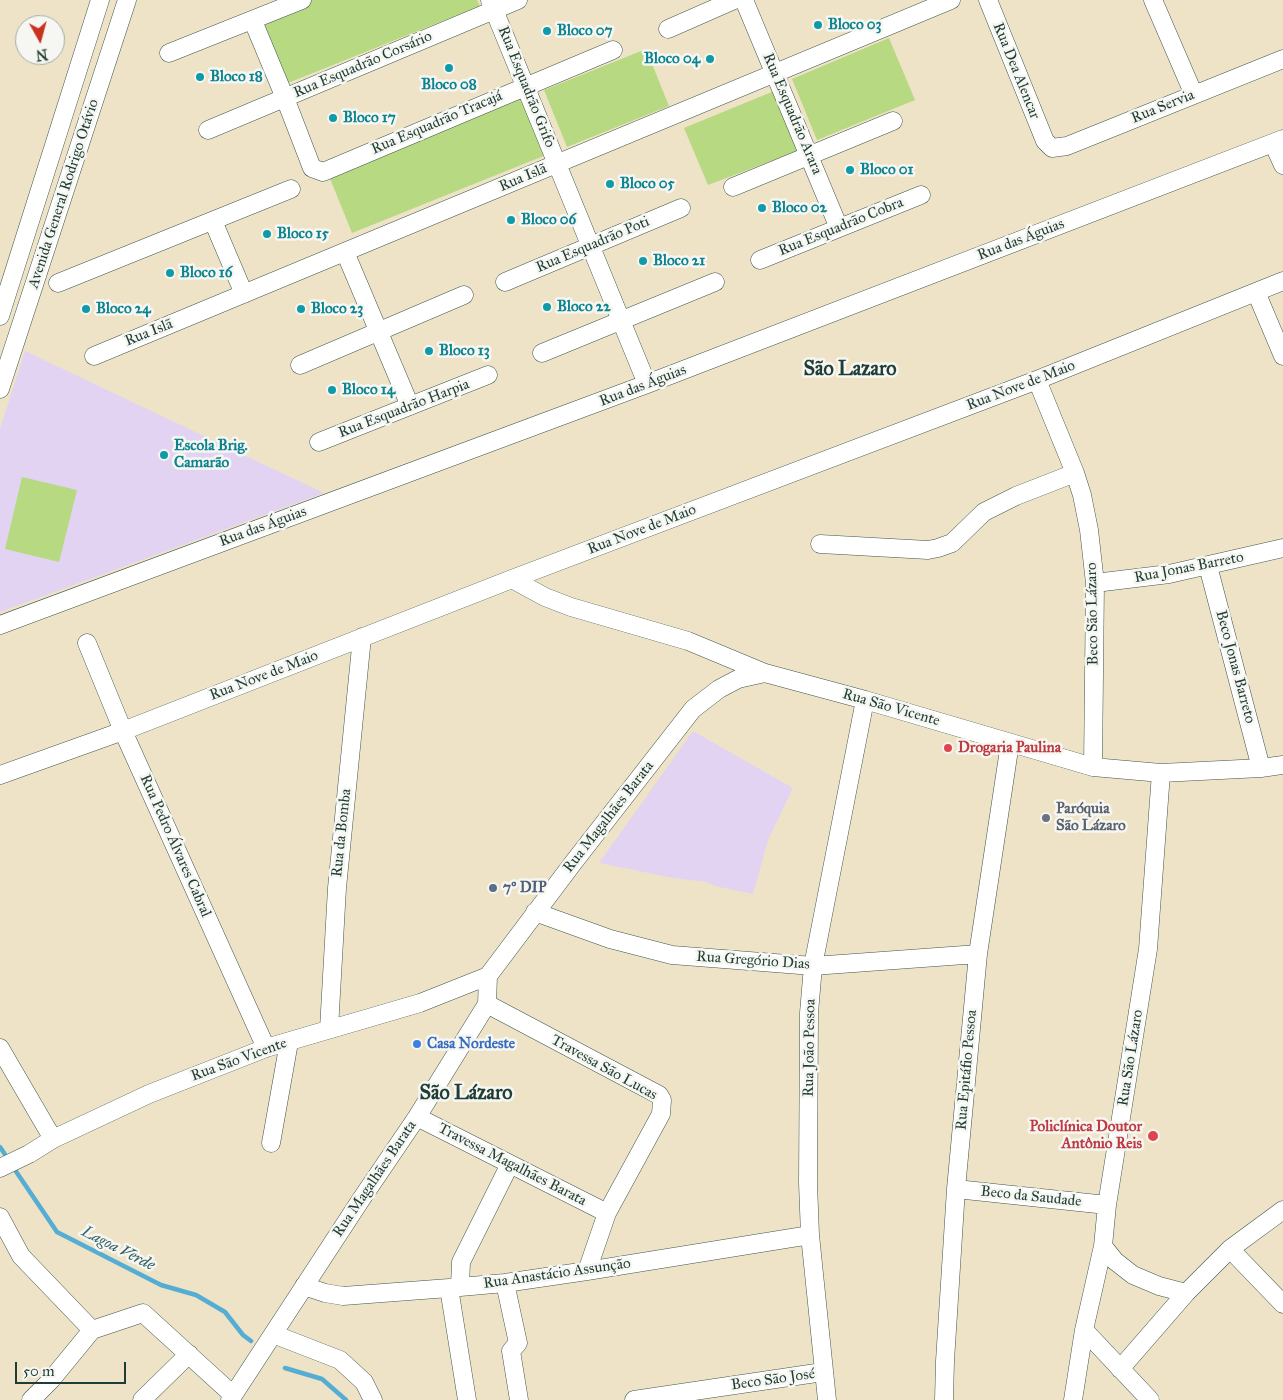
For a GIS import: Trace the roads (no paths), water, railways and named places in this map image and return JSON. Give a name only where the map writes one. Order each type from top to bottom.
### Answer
[{"type":"street","name":"Avenida General Rodrigo Otávio","points":[[0,316],[100,0]]},
{"type":"street","name":"Avenida General Rodrigo Otávio","points":[[0,389],[127,0]]},
{"type":"street","points":[[169,53],[302,0]]},
{"type":"street","name":"Rua Esquadrão Corsário","points":[[208,130],[285,98],[492,5],[518,0]]},
{"type":"street","points":[[668,29],[734,0]]},
{"type":"street","name":"Rua Esquadrão Arara","points":[[744,0],[839,228]]},
{"type":"street","name":"Rua Islã","points":[[94,356],[952,0]]},
{"type":"street","name":"Rua Dea Alencar","points":[[988,0],[1045,141]]},
{"type":"street","points":[[1153,0],[1194,95]]},
{"type":"street","name":"Rua Esquadrão Grifo","points":[[492,5],[647,384]]},
{"type":"street","points":[[253,21],[285,98]]},
{"type":"street","points":[[89,35],[113,44]]},
{"type":"street","name":"Rua Esquadrão Tracajá","points":[[285,98],[312,168],[323,172],[613,50]]},
{"type":"street","name":"Rua Servia","points":[[1045,141],[1052,148],[1067,146],[1283,59]]},
{"type":"street","points":[[734,187],[893,121]]},
{"type":"street","points":[[1278,141],[1283,165]]},
{"type":"street","name":"Rua das Águias","points":[[0,625],[647,384],[1278,141]]},
{"type":"street","points":[[58,283],[291,189]]},
{"type":"street","name":"Rua Esquadrão Cobra","points":[[760,260],[921,195]]},
{"type":"street","name":"Rua Esquadrão Poti","points":[[505,282],[680,208]]},
{"type":"street","points":[[213,221],[244,294]]},
{"type":"street","points":[[345,252],[410,406]]},
{"type":"street","name":"Rua Nove de Maio","points":[[0,775],[123,731],[512,579],[1037,380],[1283,281]]},
{"type":"street","points":[[542,353],[715,282]]},
{"type":"street","points":[[1256,292],[1283,356]]},
{"type":"street","points":[[300,365],[464,295]]},
{"type":"street","name":"Rua Esquadrão Harpia","points":[[319,442],[488,375]]},
{"type":"street","name":"Beco São Lázaro","points":[[1037,380],[1075,473],[1082,495],[1089,530],[1095,582],[1093,767]]},
{"type":"street","points":[[820,544],[928,550],[938,548],[952,543],[984,512],[1016,496],[1075,473]]},
{"type":"street","name":"Rua Jonas Barreto","points":[[1095,582],[1159,576],[1283,548]]},
{"type":"street","name":"Beco Jonas Barreto","points":[[1208,566],[1261,768]]},
{"type":"street","name":"Rua São Vicente","points":[[512,579],[571,607],[688,641],[765,673],[865,700],[1093,767],[1161,773],[1261,768],[1283,765]]},
{"type":"street","name":"Rua da Bomba","points":[[330,1029],[337,888],[362,637]]},
{"type":"street","name":"Rua Pedro Álvares Cabral","points":[[86,644],[123,731],[266,1048]]},
{"type":"street","name":"Rua Magalhães Barata","points":[[231,1397],[417,1116],[487,1004],[488,976],[535,912],[693,709],[719,689],[738,679],[765,673]]},
{"type":"street","name":"Rua João Pessoa","points":[[827,1400],[810,1235],[808,1183],[809,1013],[813,966],[865,700]]},
{"type":"street","name":"Rua Epitáfio Pessoa","points":[[944,1400],[944,1361],[956,1189],[978,954],[1010,743]]},
{"type":"street","name":"Rua São Lázaro","points":[[1073,1400],[1084,1330],[1103,1246],[1107,1206],[1148,949],[1161,773]]},
{"type":"street","name":"Rua Gregório Dias","points":[[535,912],[610,939],[672,955],[813,966],[978,954]]},
{"type":"street","name":"Rua São Vicente","points":[[7,1165],[53,1139],[149,1094],[266,1048],[420,1003],[488,976]]},
{"type":"street","name":"Travessa São Lucas","points":[[487,1004],[659,1095],[662,1100],[661,1114],[607,1213],[587,1271]]},
{"type":"street","points":[[271,1143],[289,1042]]},
{"type":"street","points":[[0,1048],[53,1139]]},
{"type":"street","name":"Travessa Magalhães Barata","points":[[417,1116],[607,1213]]},
{"type":"street","points":[[467,1400],[454,1287],[462,1262],[510,1164]]},
{"type":"street","name":"Beco da Saudade","points":[[956,1189],[1107,1206]]},
{"type":"street","points":[[1120,1369],[1186,1293],[1230,1249],[1283,1210]]},
{"type":"street","points":[[0,1217],[21,1256],[92,1330]]},
{"type":"street","name":"Rua Anastácio Assunção","points":[[304,1286],[325,1293],[343,1296],[505,1282],[587,1271],[810,1235]]},
{"type":"street","points":[[1103,1246],[1115,1261],[1133,1276],[1159,1286],[1186,1293]]},
{"type":"street","points":[[1230,1249],[1283,1304]]},
{"type":"street","points":[[505,1282],[518,1343],[511,1351],[519,1400]]},
{"type":"street","points":[[31,1400],[51,1380],[92,1330],[143,1313],[189,1354],[231,1397]]},
{"type":"street","points":[[1084,1330],[1150,1400]]},
{"type":"street","points":[[272,1334],[340,1360],[364,1382],[373,1400]]},
{"type":"street","points":[[142,1400],[189,1354]]},
{"type":"street","name":"Beco São José","points":[[634,1400],[824,1372]]},
{"type":"waterway","name":"Lagoa Verde","points":[[0,1147],[8,1159]]},
{"type":"waterway","name":"Lagoa Verde","points":[[13,1167],[57,1232],[161,1285],[196,1295],[225,1312],[243,1335],[251,1341]]},
{"type":"waterway","name":"Lagoa Verde","points":[[285,1368],[322,1379],[346,1400]]},
{"type":"place","name":"Bloco 03","points":[[818,25]]},
{"type":"place","name":"Bloco 07","points":[[547,31]]},
{"type":"place","name":"Bloco 04","points":[[710,59]]},
{"type":"place","name":"Bloco 08","points":[[449,68]]},
{"type":"place","name":"Bloco 18","points":[[200,77]]},
{"type":"place","name":"Bloco 17","points":[[333,118]]},
{"type":"place","name":"Bloco 01","points":[[850,170]]},
{"type":"place","name":"Bloco 05","points":[[610,184]]},
{"type":"place","name":"Bloco 02","points":[[762,208]]},
{"type":"place","name":"Bloco 06","points":[[511,220]]},
{"type":"place","name":"Bloco 15","points":[[267,234]]},
{"type":"place","name":"Bloco 21","points":[[643,261]]},
{"type":"place","name":"Bloco 16","points":[[170,273]]},
{"type":"place","name":"Bloco 22","points":[[547,307]]},
{"type":"place","name":"Bloco 24","points":[[86,309]]},
{"type":"place","name":"Bloco 23","points":[[301,309]]},
{"type":"place","name":"Bloco 13","points":[[429,351]]},
{"type":"place","name":"Bloco 14","points":[[332,390]]},
{"type":"place","name":"Escola Brig. Camarão","points":[[164,455]]},
{"type":"place","name":"Drogaria Paulina","points":[[948,748]]},
{"type":"place","name":"Paróquia São Lázaro","points":[[1046,818]]},
{"type":"place","name":"7º DIP","points":[[493,888]]},
{"type":"place","name":"Casa Nordeste","points":[[417,1044]]},
{"type":"place","name":"Policlínica Doutor Antônio Reis","points":[[1153,1136]]},
{"type":"district","name":"São Lazaro","points":[[850,370]]},
{"type":"district","name":"São Lázaro","points":[[466,1094]]}]
